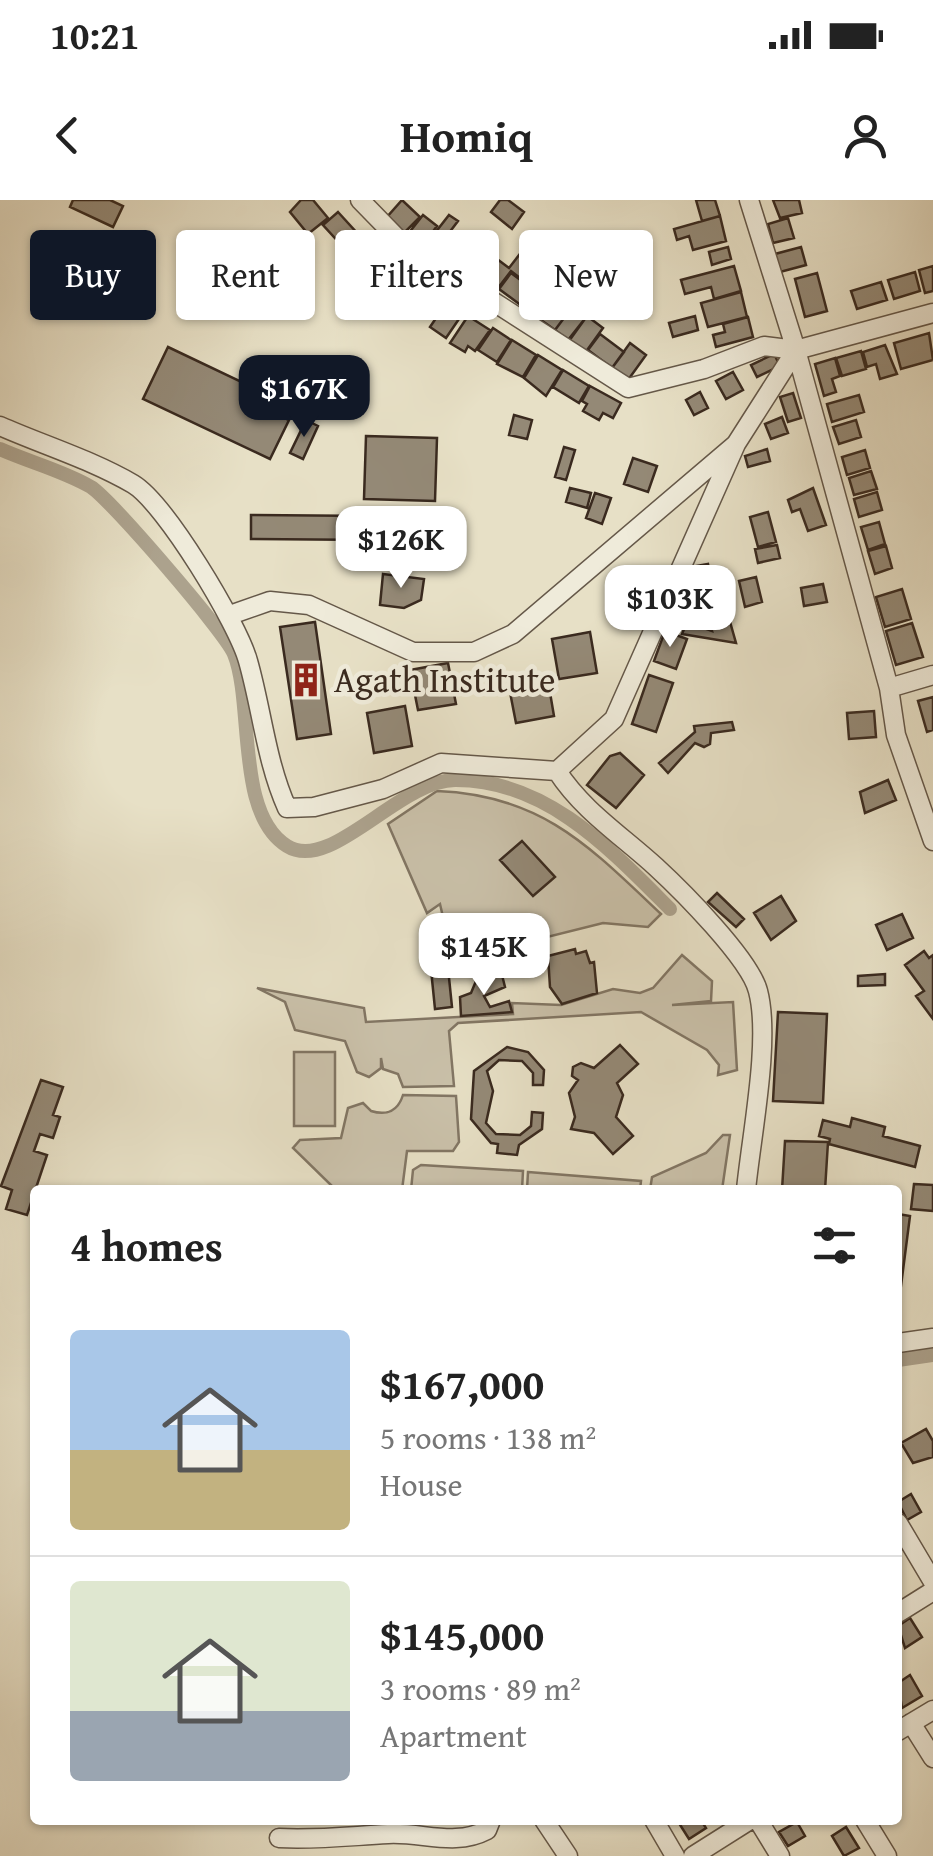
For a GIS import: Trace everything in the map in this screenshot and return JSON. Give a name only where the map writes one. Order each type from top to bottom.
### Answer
[{"type":"street","points":[[360,200],[402,243],[628,388],[704,369],[764,346],[796,350],[933,313]]},
{"type":"street","points":[[749,200],[796,350],[889,688],[905,768],[933,841]]},
{"type":"street","points":[[0,426],[136,485],[230,615],[248,658],[276,782],[287,808],[314,807],[383,789],[441,762],[557,772],[614,719],[736,444],[796,350]]},
{"type":"street","points":[[230,615],[270,601],[309,605],[405,651],[474,652],[514,634],[736,444]]},
{"type":"street","points":[[889,688],[933,674]]},
{"type":"street","points":[[557,772],[574,798],[657,868],[724,938],[758,989],[760,1046],[746,1185]]},
{"type":"street","points":[[902,1342],[933,1338]]},
{"type":"street","points":[[902,1531],[933,1582]]},
{"type":"street","points":[[902,1611],[933,1592]]},
{"type":"street","points":[[933,1710],[904,1727],[933,1758]]},
{"type":"street","points":[[279,1838],[330,1841],[390,1834],[468,1840],[489,1825]]},
{"type":"street","points":[[547,1825],[568,1856]]},
{"type":"street","points":[[657,1825],[675,1856]]},
{"type":"street","points":[[693,1856],[742,1825]]},
{"type":"street","points":[[761,1825],[780,1856]]},
{"type":"street","points":[[867,1825],[887,1856]]},
{"type":"shaded area","points":[[437,791],[506,802],[535,814],[587,847],[661,914],[648,927],[603,923],[463,958],[458,917],[443,917],[440,904],[427,913],[388,824]]},
{"type":"shaded area","points":[[682,955],[712,981],[711,1001],[672,1005],[733,1002],[737,1070],[718,1075],[719,1065],[707,1050],[641,1012],[458,1023],[449,1031],[454,1086],[403,1087],[398,1074],[383,1069],[381,1058],[381,1068],[369,1077],[357,1072],[345,1041],[295,1030],[285,1002],[257,988],[364,1008],[366,1022],[513,1014],[512,1003],[561,1005],[613,989],[640,993],[653,988]]},
{"type":"shaded area","points":[[294,1052],[335,1052],[335,1126],[294,1126]]},
{"type":"shaded area","points":[[403,1095],[456,1096],[459,1142],[453,1151],[407,1151],[403,1185],[331,1185],[293,1148],[300,1140],[341,1138],[348,1108],[363,1103],[371,1111],[382,1113],[398,1105]]},
{"type":"shaded area","points":[[723,1135],[730,1135],[723,1185],[651,1185],[652,1177],[706,1153]]},
{"type":"shaded area","points":[[421,1165],[523,1171],[522,1185],[412,1185],[413,1170]]},
{"type":"shaded area","points":[[528,1172],[641,1181],[641,1185],[527,1185]]},
{"type":"building","points":[[73,200],[110,200],[123,206],[113,227],[70,207]]},
{"type":"building","points":[[301,200],[313,200],[328,218],[313,230],[305,230],[290,212]]},
{"type":"building","points":[[402,200],[420,217],[407,230],[401,230],[387,217]]},
{"type":"building","points":[[500,200],[508,200],[524,212],[512,229],[491,212]]},
{"type":"building","points":[[696,200],[715,200],[720,216],[702,221]]},
{"type":"building","points":[[773,200],[799,200],[802,213],[780,218]]},
{"type":"building","points":[[338,212],[354,230],[335,230],[335,238],[323,225]]},
{"type":"building","points":[[423,215],[437,226],[434,230],[411,230]]},
{"type":"building","points":[[449,215],[458,221],[451,230],[437,230]]},
{"type":"building","points":[[720,216],[726,241],[693,250],[689,236],[677,240],[674,229]]},
{"type":"building","points":[[788,218],[794,238],[773,243],[768,224]]},
{"type":"building","points":[[728,247],[731,259],[712,265],[709,252]]},
{"type":"building","points":[[801,247],[806,265],[780,272],[775,254]]},
{"type":"building","points":[[519,255],[519,277],[511,271],[499,287],[499,260],[509,268]]},
{"type":"building","points":[[734,266],[741,291],[714,299],[711,287],[685,294],[681,280]]},
{"type":"building","points":[[933,266],[933,291],[925,293],[919,270]]},
{"type":"building","points":[[915,272],[920,291],[894,299],[888,280]]},
{"type":"building","points":[[511,273],[519,279],[519,304],[499,289]]},
{"type":"building","points":[[817,273],[827,311],[805,317],[795,279]]},
{"type":"building","points":[[881,282],[887,300],[857,309],[851,291]]},
{"type":"building","points":[[741,292],[747,317],[708,327],[701,303]]},
{"type":"building","points":[[695,316],[698,330],[673,337],[669,323]]},
{"type":"building","points":[[748,317],[753,337],[716,347],[713,335],[725,332],[723,324]]},
{"type":"building","points":[[435,320],[458,320],[446,338],[430,327]]},
{"type":"building","points":[[465,320],[474,320],[490,330],[475,351],[468,346],[465,352],[450,343]]},
{"type":"building","points":[[541,320],[562,320],[555,330]]},
{"type":"building","points":[[562,320],[584,320],[568,340],[555,330]]},
{"type":"building","points":[[584,320],[592,320],[603,328],[585,353],[569,341]]},
{"type":"building","points":[[493,328],[511,340],[497,362],[478,350]]},
{"type":"building","points":[[929,333],[933,360],[901,369],[894,343]]},
{"type":"building","points":[[600,334],[624,352],[612,368],[588,350]]},
{"type":"building","points":[[512,340],[536,355],[523,377],[497,364]]},
{"type":"building","points":[[630,343],[646,355],[628,380],[612,368]]},
{"type":"building","points":[[885,345],[897,374],[880,379],[876,364],[867,367],[863,352]]},
{"type":"building","points":[[168,347],[277,399],[271,412],[289,420],[270,459],[143,399]]},
{"type":"building","points":[[861,351],[866,369],[842,376],[836,358]]},
{"type":"building","points":[[774,354],[780,366],[757,377],[751,365]]},
{"type":"building","points":[[538,355],[562,370],[546,396],[524,378]]},
{"type":"building","points":[[835,358],[840,376],[832,379],[836,392],[824,396],[815,364]]},
{"type":"building","points":[[563,370],[589,386],[579,403],[553,387]]},
{"type":"building","points":[[733,372],[743,390],[726,399],[716,381]]},
{"type":"building","points":[[590,386],[621,403],[613,418],[603,413],[599,420],[583,411],[587,404],[582,401]]},
{"type":"building","points":[[700,392],[708,408],[694,415],[686,400]]},
{"type":"building","points":[[793,393],[801,418],[788,422],[780,397]]},
{"type":"building","points":[[859,395],[864,412],[832,422],[827,404]]},
{"type":"building","points":[[514,415],[532,420],[527,439],[509,435]]},
{"type":"building","points":[[782,417],[788,433],[771,439],[765,424]]},
{"type":"building","points":[[306,420],[318,426],[303,459],[290,453]]},
{"type":"building","points":[[856,420],[861,437],[839,444],[833,427]]},
{"type":"building","points":[[366,436],[437,438],[435,501],[364,499]]},
{"type":"building","points":[[564,447],[575,450],[566,480],[555,477]]},
{"type":"building","points":[[767,449],[770,461],[748,467],[745,456]]},
{"type":"building","points":[[865,450],[870,468],[847,475],[842,457]]},
{"type":"building","points":[[633,458],[657,466],[648,492],[624,484]]},
{"type":"building","points":[[871,471],[877,489],[854,495],[849,478]]},
{"type":"building","points":[[570,488],[591,493],[587,508],[566,502]]},
{"type":"building","points":[[813,488],[826,525],[808,531],[800,509],[792,512],[788,500]]},
{"type":"building","points":[[877,492],[882,510],[859,517],[854,499]]},
{"type":"building","points":[[595,493],[611,498],[602,524],[586,518]]},
{"type":"building","points":[[376,512],[426,513],[425,544],[376,544]]},
{"type":"building","points":[[768,512],[776,542],[758,547],[750,517]]},
{"type":"building","points":[[251,515],[373,516],[373,540],[251,539]]},
{"type":"building","points":[[879,522],[885,544],[868,550],[861,527]]},
{"type":"building","points":[[777,545],[780,558],[758,563],[755,549]]},
{"type":"building","points":[[886,546],[892,568],[875,574],[868,551]]},
{"type":"building","points":[[379,548],[422,548],[422,561],[379,561]]},
{"type":"building","points":[[708,564],[713,586],[696,590],[691,567]]},
{"type":"building","points":[[383,574],[424,579],[421,600],[404,608],[380,605]]},
{"type":"building","points":[[756,577],[762,602],[745,607],[739,581]]},
{"type":"building","points":[[823,584],[827,602],[804,606],[801,588]]},
{"type":"building","points":[[902,589],[911,619],[885,627],[876,597]]},
{"type":"building","points":[[721,590],[736,643],[682,634],[687,622],[712,631],[702,596]]},
{"type":"building","name":"Agath Institute","points":[[315,622],[331,734],[297,739],[280,627]]},
{"type":"building","points":[[912,623],[923,657],[896,665],[886,631]]},
{"type":"building","points":[[665,631],[687,639],[676,669],[654,661]]},
{"type":"building","points":[[590,632],[597,673],[559,679],[552,639]]},
{"type":"building","points":[[448,663],[456,704],[418,710],[410,670]]},
{"type":"building","points":[[547,675],[554,716],[516,723],[508,682]]},
{"type":"building","points":[[649,675],[673,683],[656,732],[632,724]]},
{"type":"building","points":[[933,697],[933,730],[927,732],[918,701]]},
{"type":"building","points":[[405,706],[412,746],[374,753],[367,713]]},
{"type":"building","points":[[874,711],[876,737],[849,739],[847,713]]},
{"type":"building","points":[[732,722],[734,730],[711,733],[710,744],[704,747],[695,743],[668,773],[659,763],[695,732],[694,726]]},
{"type":"building","points":[[620,753],[644,775],[616,808],[587,785],[610,756]]},
{"type":"building","points":[[888,780],[896,800],[865,813],[860,792]]},
{"type":"building","points":[[522,841],[555,877],[533,896],[500,860]]},
{"type":"building","points":[[717,893],[744,919],[736,927],[708,902]]},
{"type":"building","points":[[781,896],[796,921],[771,940],[754,913]]},
{"type":"building","points":[[902,914],[913,938],[887,950],[876,925]]},
{"type":"building","points":[[443,919],[452,1007],[435,1009],[426,920]]},
{"type":"building","points":[[575,949],[576,954],[586,951],[590,963],[594,962],[597,993],[562,1004],[550,987],[548,956]]},
{"type":"building","points":[[924,951],[929,958],[933,955],[933,1019],[916,996],[924,991],[905,965]]},
{"type":"building","points":[[885,974],[885,985],[858,986],[858,976]]},
{"type":"building","points":[[502,975],[505,987],[484,996],[490,1007],[509,1001],[512,1012],[461,1016],[460,997],[471,993],[476,981]]},
{"type":"building","points":[[778,1012],[827,1014],[823,1103],[773,1101]]},
{"type":"building","points":[[620,1045],[638,1064],[617,1083],[623,1095],[616,1117],[633,1136],[613,1154],[594,1133],[571,1129],[575,1117],[569,1093],[578,1080],[572,1076],[573,1067],[581,1063],[594,1068]]},
{"type":"building","points":[[507,1047],[528,1052],[544,1070],[543,1085],[533,1085],[533,1073],[522,1061],[499,1060],[487,1071],[493,1091],[486,1123],[496,1134],[520,1135],[531,1126],[532,1112],[543,1113],[542,1129],[519,1145],[517,1155],[497,1153],[498,1144],[491,1143],[471,1119],[474,1071]]},
{"type":"building","points":[[41,1080],[63,1087],[53,1115],[60,1117],[53,1138],[40,1134],[34,1151],[47,1155],[37,1185],[30,1185],[27,1215],[6,1209],[12,1190],[1,1186]]},
{"type":"building","points":[[852,1118],[885,1127],[883,1136],[920,1146],[915,1167],[829,1144],[830,1139],[819,1136],[823,1120],[850,1127]]},
{"type":"building","points":[[785,1141],[828,1142],[825,1185],[782,1185]]},
{"type":"building","points":[[914,1184],[933,1185],[933,1211],[911,1209]]},
{"type":"building","points":[[902,1215],[910,1216],[902,1278]]},
{"type":"building","points":[[926,1429],[933,1441],[933,1457],[913,1463],[902,1442]]},
{"type":"building","points":[[911,1494],[921,1512],[907,1520],[902,1500]]},
{"type":"building","points":[[910,1618],[922,1637],[905,1648],[902,1639],[902,1623]]},
{"type":"building","points":[[910,1675],[922,1696],[902,1708],[902,1680]]},
{"type":"building","points":[[680,1825],[704,1825],[706,1828],[689,1839]]},
{"type":"building","points":[[799,1825],[805,1836],[788,1846],[779,1832]]},
{"type":"building","points":[[846,1827],[859,1848],[844,1856],[832,1836]]},
{"type":"waterway","points":[[0,449],[91,487],[142,539],[226,641],[240,675],[248,756],[260,809],[271,831],[287,846],[305,851],[324,847],[434,784],[456,780],[489,783],[520,792],[575,822],[670,909]]},
{"type":"waterway","points":[[902,1359],[933,1355]]},
{"type":"place","name":"Agath Institute","points":[[306,680]]}]
